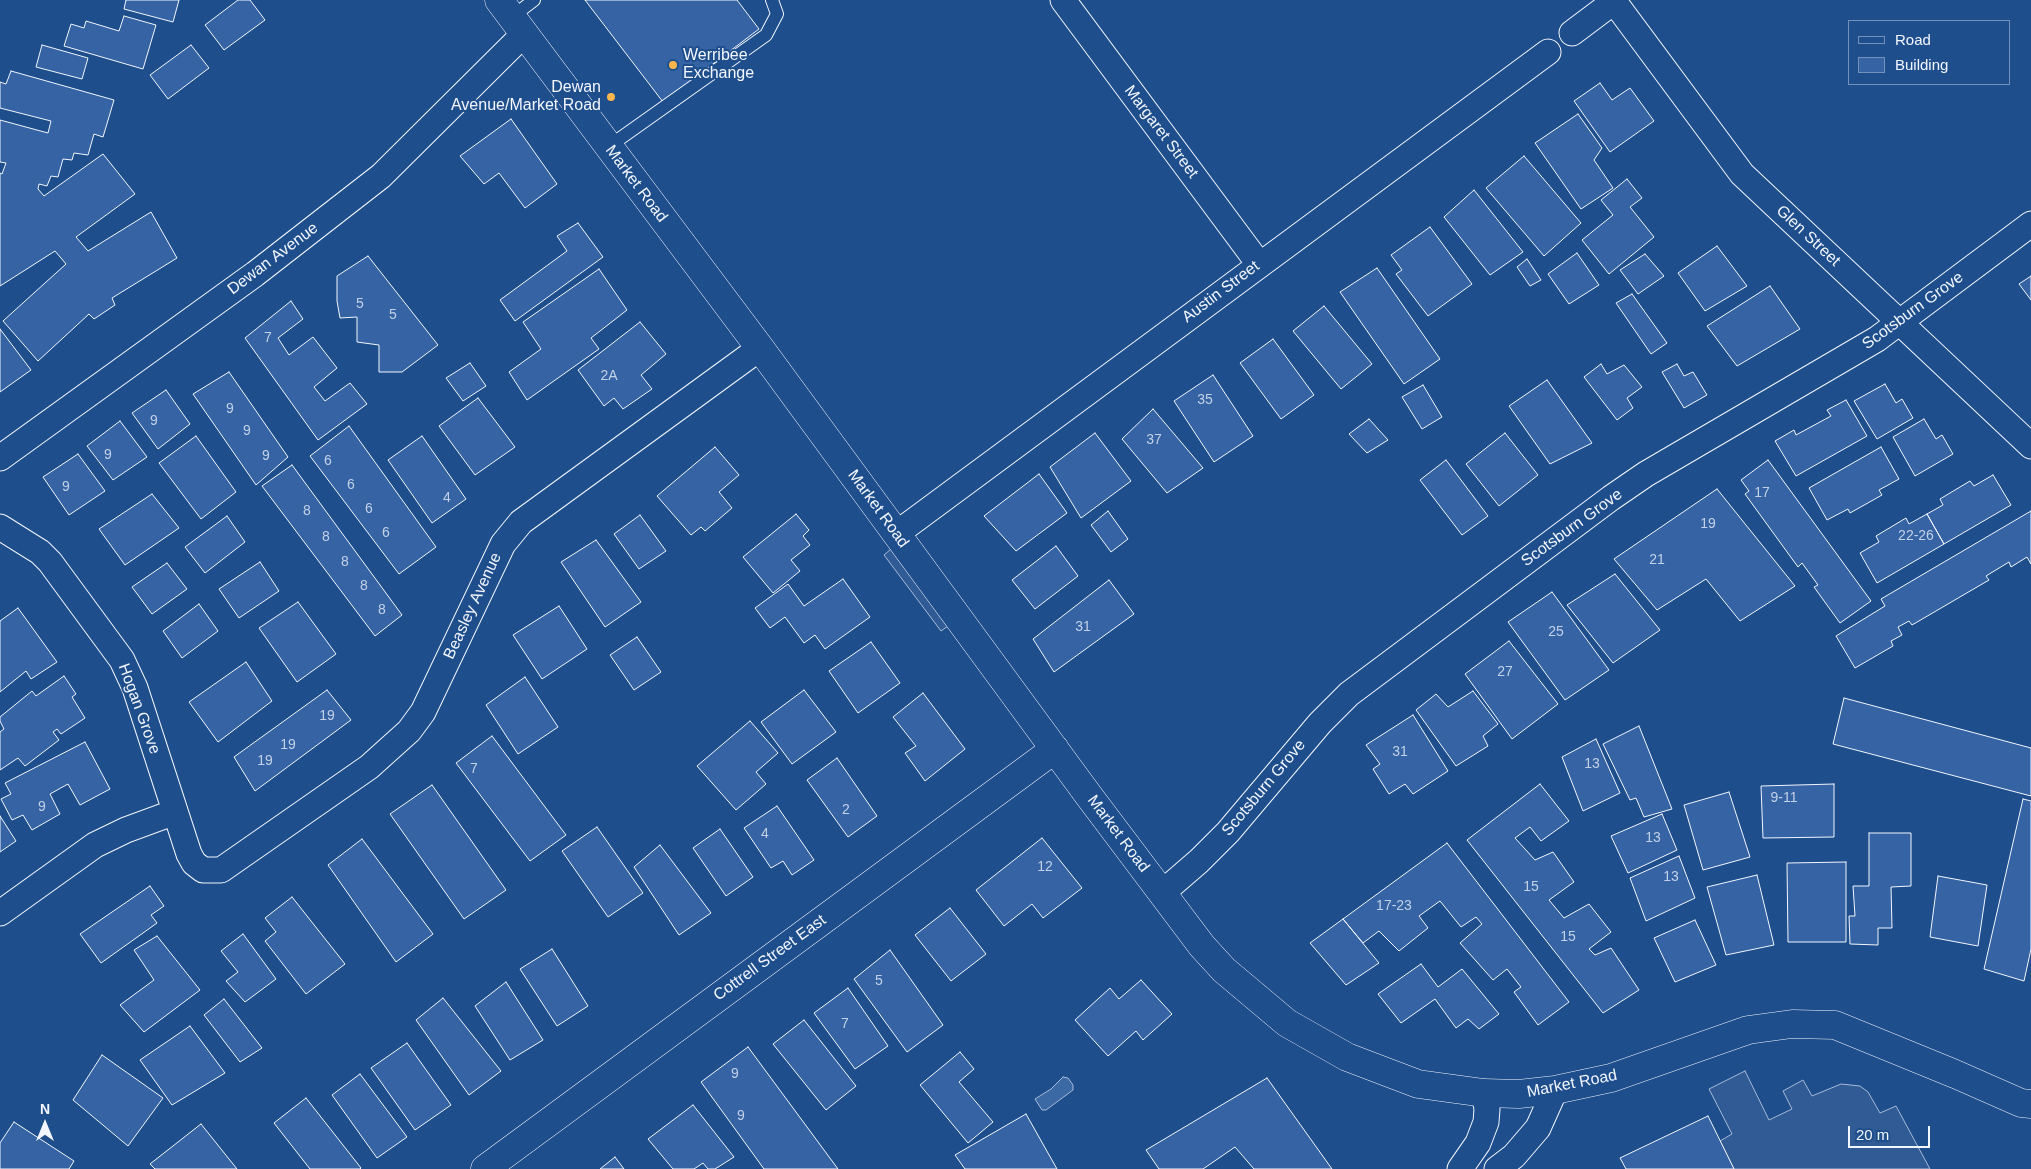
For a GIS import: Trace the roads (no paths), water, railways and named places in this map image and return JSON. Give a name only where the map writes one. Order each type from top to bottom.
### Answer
[{"type":"street","name":"Margaret Street","points":[[1063,0],[1259,264]]},
{"type":"street","points":[[1572,34],[1614,0]]},
{"type":"street","name":"Glen Street","points":[[1614,0],[1742,174],[2031,446]]},
{"type":"street","name":"Market Road","points":[[512,17],[760,348],[1202,946],[1224,970],[1287,1023],[1347,1058],[1418,1084],[1484,1093],[1519,1094],[1555,1090],[1611,1078],[1748,1030],[1792,1024],[1836,1025],[2021,1103],[2031,1104]]},
{"type":"street","name":"Dewan Avenue","points":[[0,458],[255,274],[381,176],[512,17]]},
{"type":"street","name":"Austin Street","points":[[896,534],[1548,52]]},
{"type":"street","name":"Scotsburn Grove","points":[[1162,893],[1184,875],[1228,832],[1320,723],[1349,694],[1611,498],[1646,474],[1877,339],[2031,224]]},
{"type":"street","name":"Beasley Avenue","points":[[203,870],[221,870],[369,767],[395,746],[423,712],[488,573],[511,532],[521,522],[760,348]]},
{"type":"street","name":"Hogan Grove","points":[[0,528],[40,552],[50,562],[122,660],[135,688],[189,854],[194,863],[203,870]]},
{"type":"street","name":"Cottrell Street East","points":[[485,1169],[1055,749]]},
{"type":"street","points":[[0,913],[95,845],[126,830],[175,812]]},
{"type":"street","points":[[1497,1169],[1514,1156],[1538,1128],[1555,1090]]},
{"type":"street","points":[[1460,1169],[1478,1143],[1486,1122],[1487,1108],[1484,1093]]},
{"type":"lane","points":[[512,17],[534,0]]},
{"type":"lane","points":[[608,147],[766,35],[777,14],[772,0]]},
{"type":"place","name":"Werribee Exchange","points":[[673,65]]},
{"type":"place","name":"Dewan Avenue/Market Road","points":[[611,97]]}]
